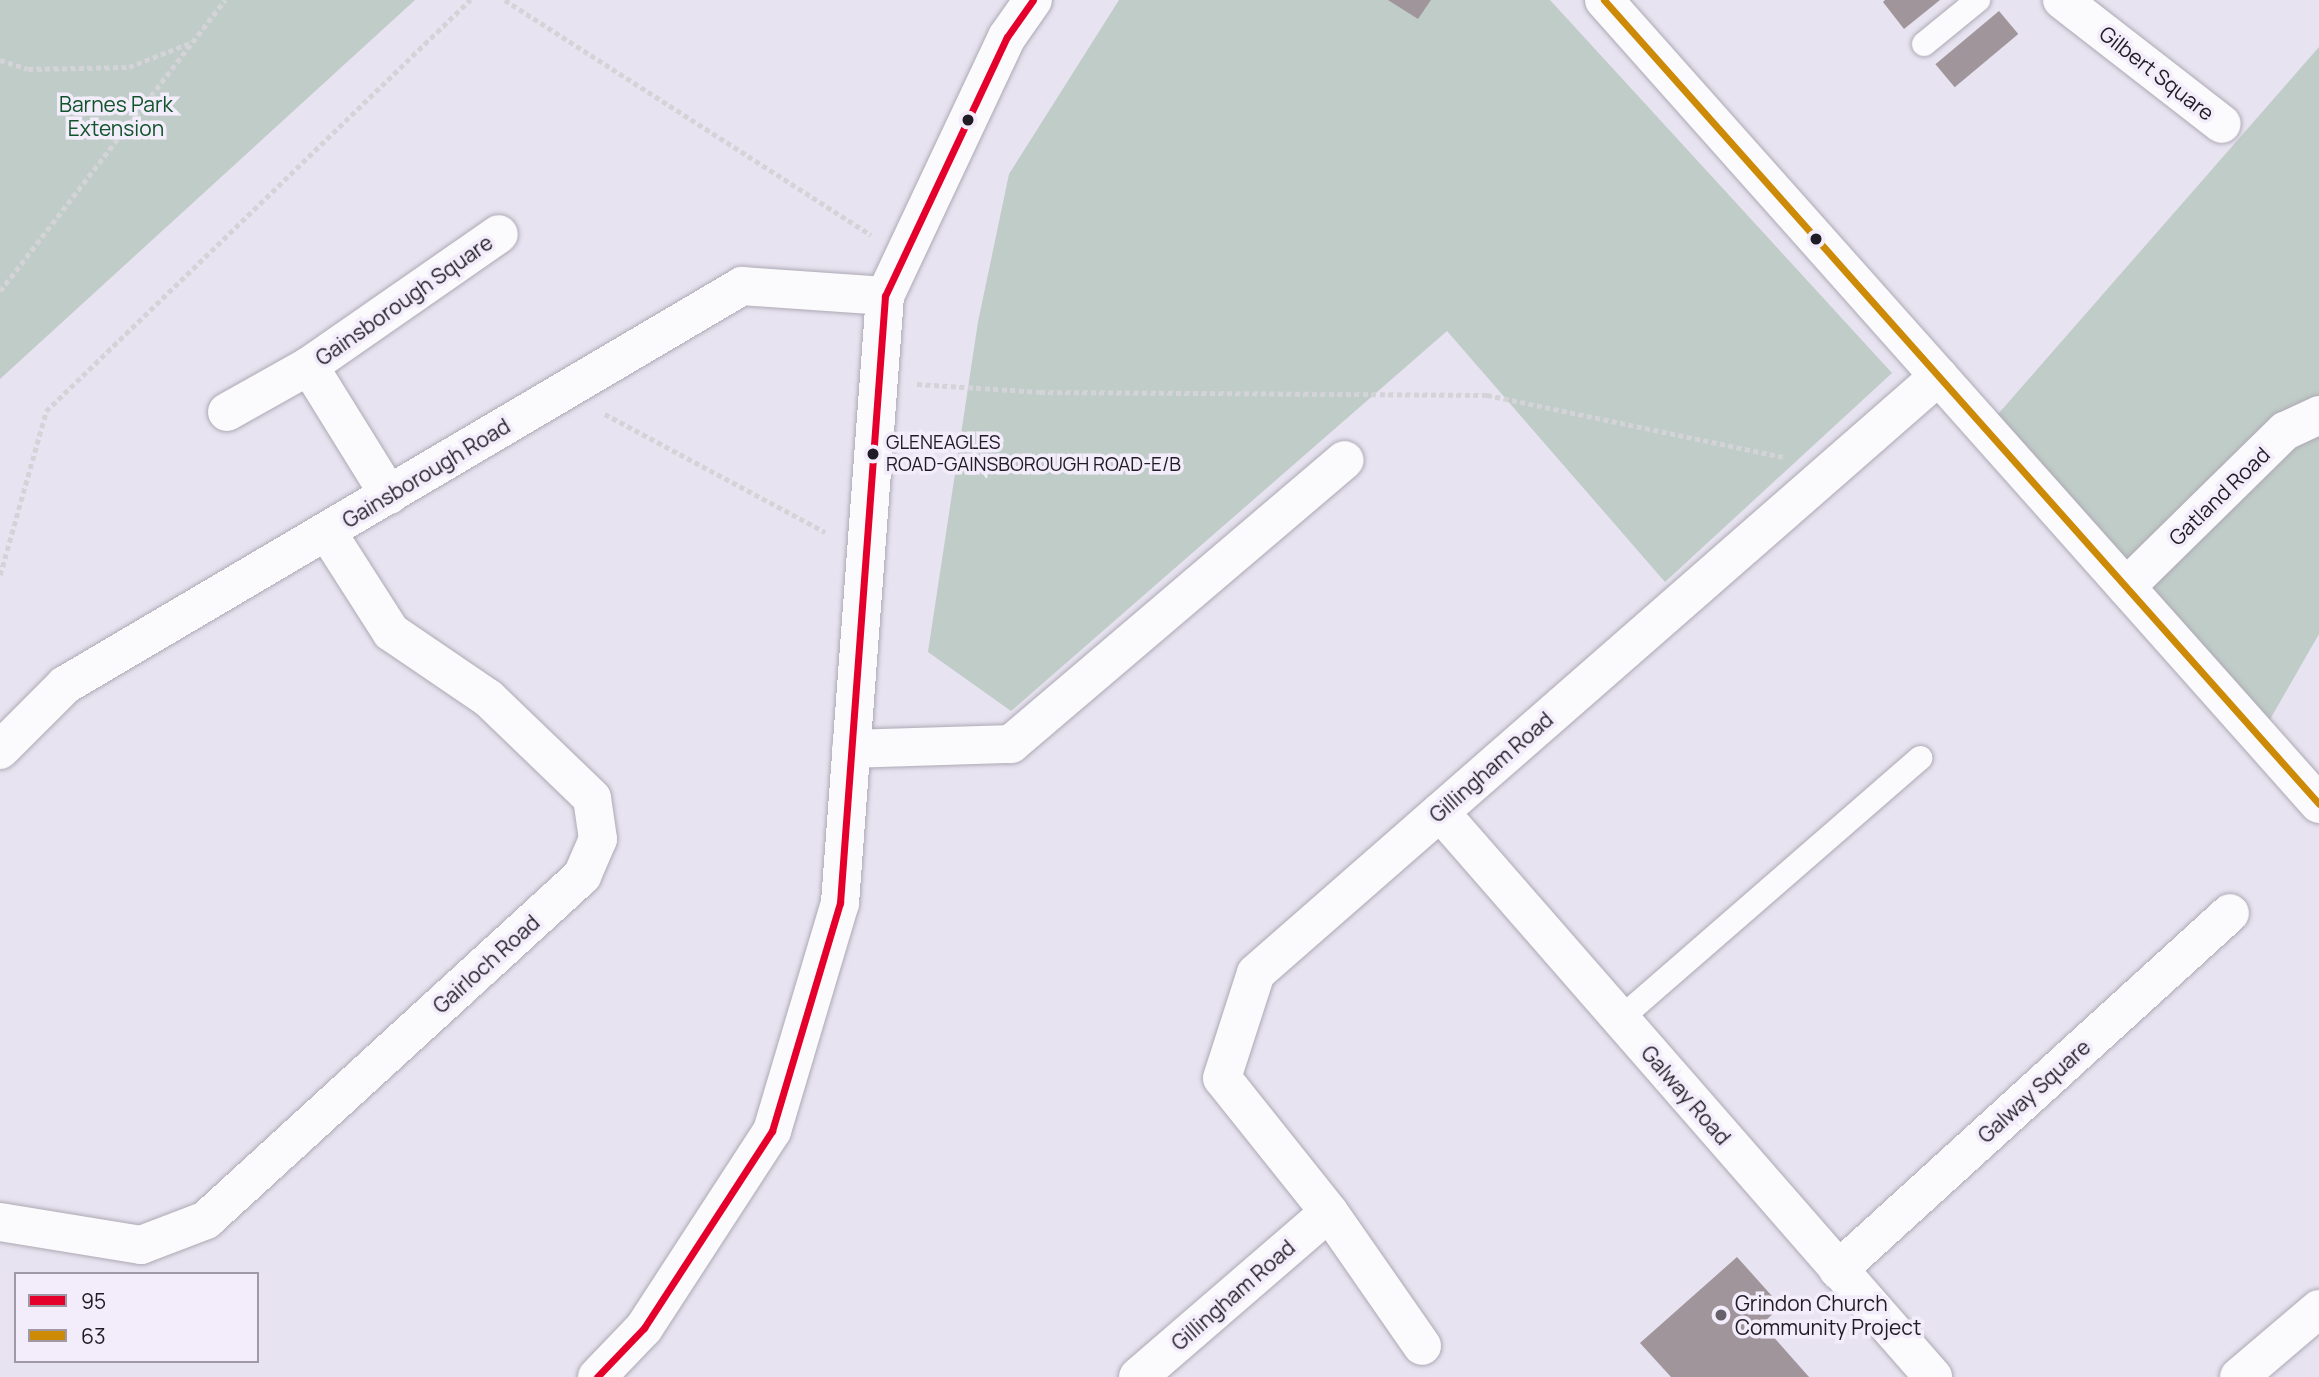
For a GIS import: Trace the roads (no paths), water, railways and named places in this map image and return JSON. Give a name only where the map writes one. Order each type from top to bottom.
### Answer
[{"type":"street","points":[[597,1377],[644,1328],[772,1131],[841,903],[863,553],[885,296],[1007,37],[1033,0]]},
{"type":"street","points":[[1604,0],[2319,804]]},
{"type":"street","name":"Gilbert Square","points":[[2087,7],[2222,124]]},
{"type":"street","name":"Gainsborough Square","points":[[227,412],[309,366],[499,234]]},
{"type":"street","name":"Gainsborough Road","points":[[0,750],[65,685],[743,286],[885,296]]},
{"type":"street","name":"Gainsborough Square","points":[[309,366],[388,495]]},
{"type":"street","name":"Gillingham Road","points":[[1422,1346],[1329,1212],[1222,1078],[1256,973],[1939,376]]},
{"type":"street","name":"Gatland Road","points":[[2126,587],[2284,431],[2319,415]]},
{"type":"street","points":[[851,749],[1011,744],[1345,460]]},
{"type":"street","name":"Gairloch Road","points":[[0,1222],[141,1245],[206,1220],[582,876],[597,839],[592,798],[488,698],[391,632],[327,532]]},
{"type":"street","name":"Galway Road","points":[[1440,812],[1933,1377]]},
{"type":"street","name":"Galway Square","points":[[1838,1270],[2230,913]]},
{"type":"street","name":"Gillingham Road","points":[[1138,1377],[1329,1212]]},
{"type":"street","points":[[2242,1376],[2319,1309]]},
{"type":"lane","points":[[1924,44],[1978,0]]},
{"type":"lane","points":[[1620,1019],[1920,758]]},
{"type":"place","name":"GLENEAGLES ROAD-GAINSBOROUGH ROAD-E/B","points":[[873,454]]},
{"type":"place","name":"Grindon Church Community Project","points":[[1721,1315]]},
{"type":"park label","name":"Barnes Park Extension","points":[[116,116]]}]
